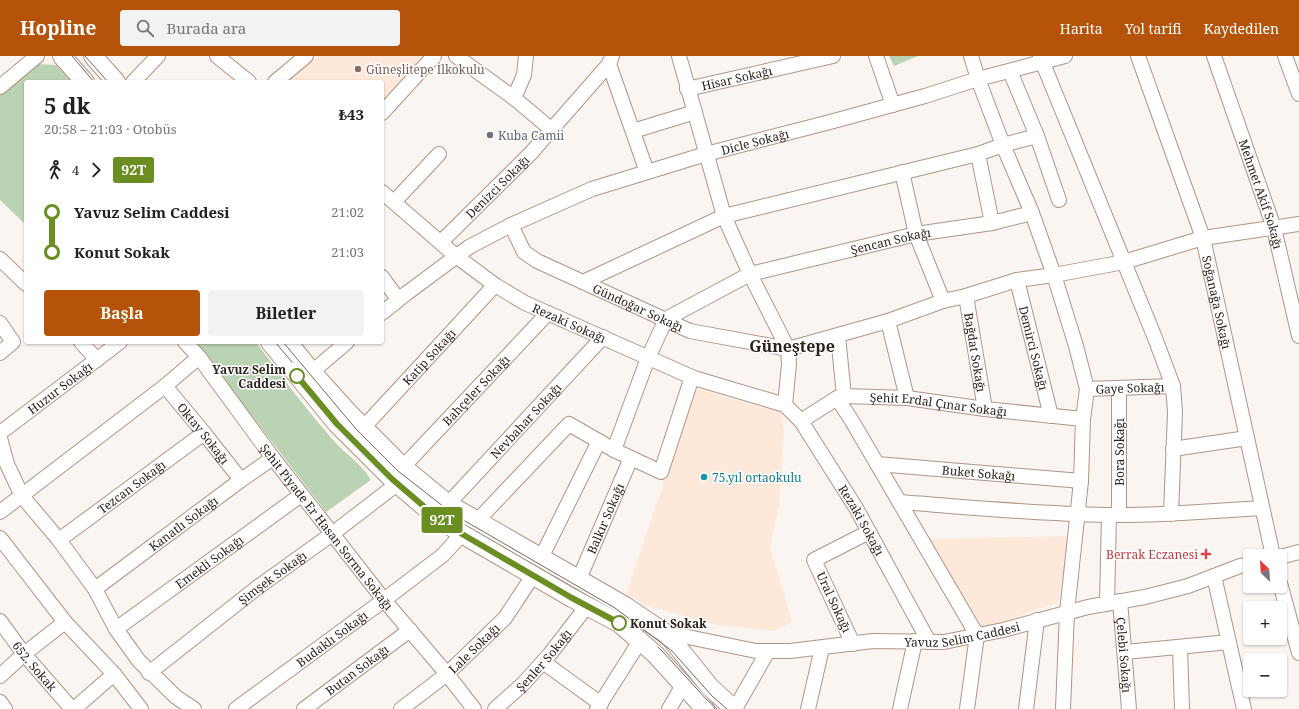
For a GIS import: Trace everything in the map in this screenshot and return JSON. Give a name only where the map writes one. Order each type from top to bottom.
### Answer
[{"type":"main road","points":[[62,56],[83,80]]},
{"type":"main road","points":[[95,57],[114,80]]},
{"type":"main road","points":[[272,344],[337,424],[397,484],[435,516],[462,534],[619,623],[655,654],[705,709]]},
{"type":"main road","points":[[290,344],[312,372],[363,428],[403,467],[448,504],[625,606],[668,635],[710,687],[734,709]]},
{"type":"street","points":[[0,87],[37,56]]},
{"type":"street","points":[[135,80],[158,56]]},
{"type":"street","points":[[217,56],[240,79]]},
{"type":"street","points":[[277,80],[306,56]]},
{"type":"street","points":[[384,111],[434,56]]},
{"type":"street","points":[[456,56],[470,62],[552,130]]},
{"type":"street","points":[[514,98],[524,75],[526,56]]},
{"type":"street","points":[[678,56],[724,216],[750,274],[788,349],[789,364],[785,406]]},
{"type":"street","name":"Hisar Sokağı","points":[[688,89],[833,56]]},
{"type":"street","points":[[876,56],[893,105]]},
{"type":"street","points":[[971,56],[978,79],[1032,213],[1054,275],[1076,346],[1087,389],[1083,419],[1081,481],[1067,612],[1063,709]]},
{"type":"street","name":"Dicle Sokağı","points":[[384,311],[469,247],[511,225],[592,189],[706,154],[893,105],[978,79],[1010,71],[1041,59],[1065,56]]},
{"type":"street","name":"Soğanağa Sokağı","points":[[1138,56],[1203,238],[1271,549]]},
{"type":"street","name":"Mehmet Akif Sokağı","points":[[1214,56],[1274,228],[1299,336]]},
{"type":"street","points":[[1285,56],[1299,94]]},
{"type":"street","points":[[1041,59],[1173,386],[1175,412],[1171,514]]},
{"type":"street","points":[[610,60],[647,172]]},
{"type":"street","name":"Denizci Sokağı","points":[[441,242],[552,130],[610,60]]},
{"type":"street","points":[[1010,71],[1037,136],[1059,200]]},
{"type":"street","points":[[633,131],[694,112]]},
{"type":"street","points":[[584,282],[724,216],[978,154],[1003,144],[1037,136]]},
{"type":"street","points":[[394,202],[439,154]]},
{"type":"street","points":[[978,154],[992,223]]},
{"type":"street","points":[[902,172],[916,234],[943,301]]},
{"type":"street","name":"Rezaki Sokağı","points":[[384,194],[456,256],[495,285],[525,303],[692,377],[785,406],[801,421],[856,508],[929,642]]},
{"type":"street","name":"Şencan Sokağı","points":[[666,319],[750,274],[916,234],[992,223],[1032,213]]},
{"type":"street","points":[[788,349],[888,322],[943,301],[966,296],[1017,280],[1054,275],[1124,262],[1203,238],[1299,224]]},
{"type":"street","name":"Gündoğar Sokağı","points":[[511,225],[524,252],[537,261],[690,331],[788,349]]},
{"type":"street","points":[[2,265],[24,282]]},
{"type":"street","points":[[384,280],[398,300]]},
{"type":"street","name":"Demirci Sokağı","points":[[1017,280],[1052,416]]},
{"type":"street","name":"Katip Sokağı","points":[[363,428],[495,285]]},
{"type":"street","name":"Bağdat Sokağı","points":[[966,296],[985,409]]},
{"type":"street","name":"Bahçeler Sokağı","points":[[403,467],[548,313]]},
{"type":"street","points":[[614,450],[648,358],[666,319]]},
{"type":"street","points":[[888,322],[907,398]]},
{"type":"street","points":[[0,323],[13,342],[0,353]]},
{"type":"street","points":[[838,336],[840,397],[877,464],[977,635],[966,709]]},
{"type":"street","name":"Nevbahar Sokağı","points":[[448,504],[603,337]]},
{"type":"street","points":[[83,344],[97,360]]},
{"type":"street","name":"Huzur Sokağı","points":[[0,433],[117,344]]},
{"type":"street","name":"Şehit Piyade Er Hasan Sorma Sokağı","points":[[187,344],[200,357],[301,495],[384,600],[447,674],[474,709]]},
{"type":"street","points":[[312,372],[345,344]]},
{"type":"street","points":[[0,512],[165,386],[200,357]]},
{"type":"street","points":[[477,521],[569,424],[614,450],[660,472],[692,377]]},
{"type":"street","name":"Oktay Sokağı","points":[[165,386],[241,480]]},
{"type":"street","name":"Gaye Sokağı","points":[[1087,389],[1173,386]]},
{"type":"street","name":"Bora Sokağı","points":[[1107,604],[1114,515],[1119,388]]},
{"type":"street","points":[[801,421],[840,397]]},
{"type":"street","name":"Şehit Erdal Çınar Sokağı","points":[[840,397],[907,398],[985,409],[1083,419]]},
{"type":"street","name":"Tezcan Sokağı","points":[[59,540],[204,433]]},
{"type":"street","points":[[0,438],[7,464],[22,496],[59,540],[94,588],[116,629],[138,662],[182,702],[194,709]]},
{"type":"street","points":[[1173,449],[1247,438]]},
{"type":"street","points":[[542,558],[599,441]]},
{"type":"street","name":"Kanatlı Sokağı","points":[[94,588],[273,458]]},
{"type":"street","name":"Balkır Sokağı","points":[[579,579],[631,458]]},
{"type":"street","name":"Buket Sokağı","points":[[877,464],[1081,481]]},
{"type":"street","name":"Şimşek Sokağı","points":[[149,672],[258,587],[332,534],[397,484]]},
{"type":"street","name":"Emekli Sokağı","points":[[116,629],[301,495]]},
{"type":"street","points":[[899,502],[1077,515],[1171,514],[1262,508]]},
{"type":"street","name":"Ural Sokağı","points":[[854,644],[814,560],[869,532]]},
{"type":"street","name":"Budaklı Sokağı","points":[[236,709],[443,555],[462,534]]},
{"type":"street","points":[[2,545],[65,622],[114,674],[140,709]]},
{"type":"street","points":[[1287,555],[1299,552]]},
{"type":"street","name":"Yavuz Selim Caddesi","points":[[668,635],[683,636],[756,651],[790,651],[874,641],[944,642],[1003,630],[1067,612],[1145,597],[1188,586],[1243,566]]},
{"type":"street","name":"Lale Sokağı","points":[[401,709],[447,674],[505,618],[534,574]]},
{"type":"street","points":[[1214,576],[1244,709]]},
{"type":"street","points":[[1283,593],[1299,653]]},
{"type":"street","name":"Çelebi Sokağı","points":[[1120,601],[1129,709]]},
{"type":"street","name":"Şenler Sokağı","points":[[504,706],[543,662],[587,606]]},
{"type":"street","points":[[1026,709],[1037,620]]},
{"type":"street","name":"652. Sokak","points":[[0,621],[24,654],[73,709]]},
{"type":"street","points":[[0,676],[24,654],[65,622]]},
{"type":"street","name":"Butan Sokağı","points":[[304,709],[410,630]]},
{"type":"street","points":[[543,662],[599,706],[640,641]]},
{"type":"street","points":[[900,709],[915,642]]},
{"type":"street","points":[[1125,652],[1180,648],[1229,642]]},
{"type":"street","points":[[808,709],[822,648]]},
{"type":"street","points":[[1180,648],[1182,709]]},
{"type":"street","points":[[734,709],[768,651]]},
{"type":"street","points":[[73,709],[114,674]]},
{"type":"street","points":[[669,709],[683,685]]},
{"type":"street","points":[[0,702],[5,709]]},
{"type":"shaded area","name":"Güneşlitepe İlkokulu","points":[[317,56],[427,56],[384,101],[384,80],[288,80]]},
{"type":"shaded area","points":[[696,389],[781,412],[784,430],[779,506],[770,547],[792,622],[774,631],[716,625],[645,605],[626,594]]},
{"type":"shaded area","points":[[1070,536],[1058,602],[983,629],[927,539]]},
{"type":"green space","points":[[889,56],[918,56],[894,66]]},
{"type":"green space","points":[[35,64],[57,65],[71,80],[24,80],[24,223],[0,200],[0,93]]},
{"type":"green space","points":[[197,344],[258,344],[323,428],[367,474],[371,480],[326,512]]},
{"type":"tram line","points":[[72,56],[92,80]]},
{"type":"tram line","points":[[85,56],[106,80]]},
{"type":"tram line","points":[[277,344],[292,362]]},
{"type":"tram line","points":[[285,344],[356,429],[398,471],[453,514],[615,608],[672,651],[712,696],[727,709]]},
{"type":"tram line","points":[[658,647],[717,709]]},
{"type":"bus line","name":"92T","points":[[297,376],[337,424],[392,479],[435,516],[462,534],[534,574],[572,598],[619,623]]},
{"type":"place","name":"Güneşlitepe İlkokulu","points":[[358,69]]},
{"type":"place","name":"Kuba Camii","points":[[490,135]]},
{"type":"place","name":"Yavuz Selim Caddesi","points":[[297,376]]},
{"type":"place","name":"75.yıl ortaokulu","points":[[704,477]]},
{"type":"place","name":"Berrak Eczanesi","points":[[1206,554]]},
{"type":"place","name":"Konut Sokak","points":[[619,623]]},
{"type":"district","name":"Güneştepe","points":[[792,346]]}]
